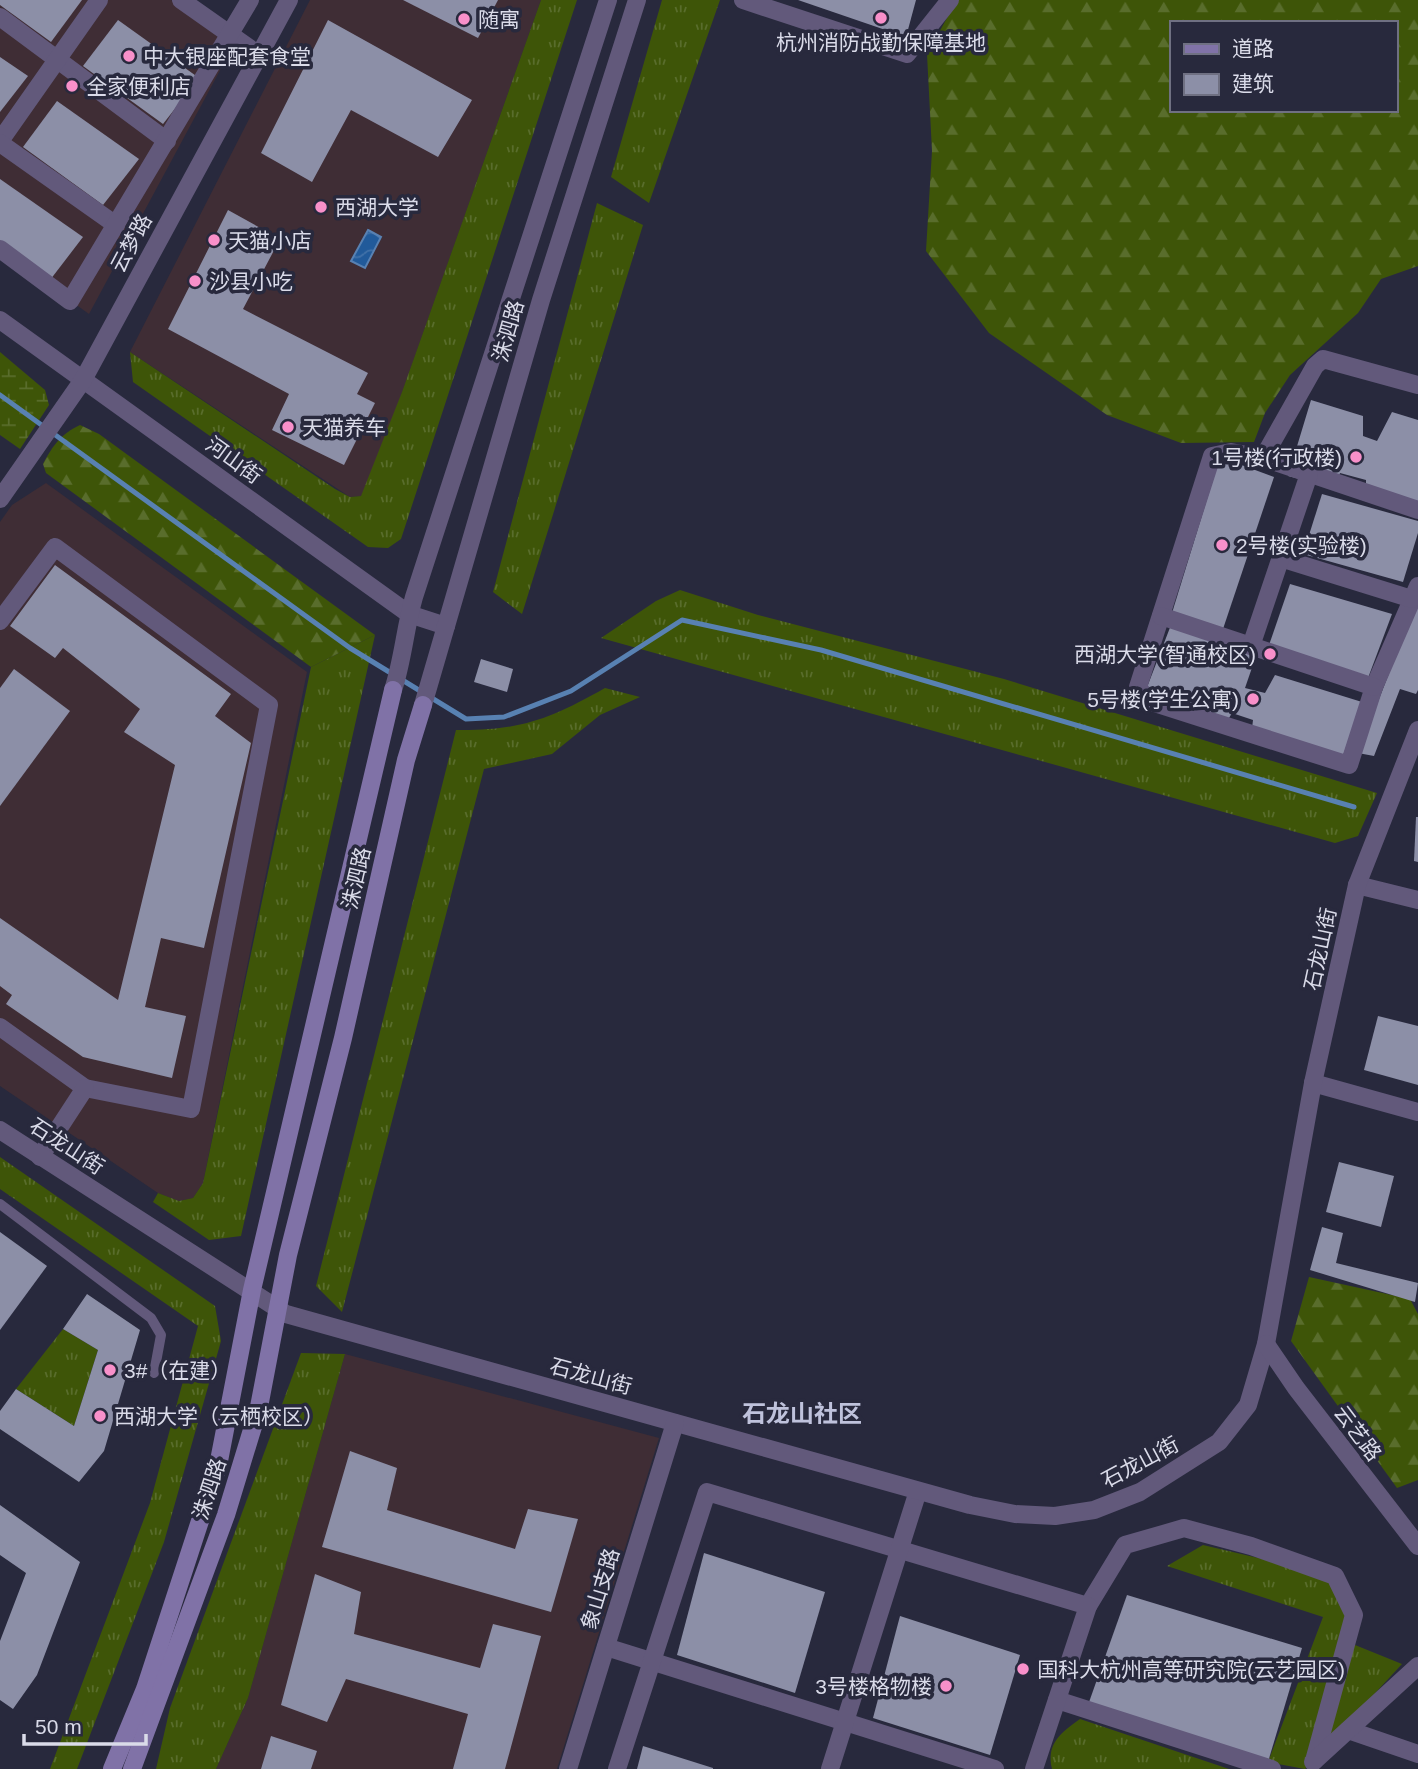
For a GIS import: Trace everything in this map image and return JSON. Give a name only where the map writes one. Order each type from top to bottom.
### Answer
[{"type":"main road","name":"洙泗路","points":[[112,1769],[145,1689],[218,1466],[252,1290],[393,691]]},
{"type":"main road","name":"洙泗路","points":[[132,1769],[226,1514],[258,1407],[278,1308],[406,760],[423,705]]},
{"type":"street","points":[[99,0],[0,142],[116,225]]},
{"type":"street","points":[[181,0],[259,55]]},
{"type":"street","points":[[0,249],[71,301],[250,0]]},
{"type":"street","name":"云梦路","points":[[0,499],[83,380],[289,0]]},
{"type":"street","name":"洙泗路","points":[[393,691],[402,662],[409,614],[496,336],[608,0]]},
{"type":"street","name":"洙泗路","points":[[423,705],[541,300],[637,0]]},
{"type":"street","points":[[743,0],[907,54],[950,0]]},
{"type":"street","points":[[0,17],[167,141]]},
{"type":"street","name":"河山街","points":[[0,320],[409,614],[446,625]]},
{"type":"street","points":[[1262,458],[1315,366],[1323,359],[1418,385]]},
{"type":"street","points":[[1280,558],[1416,590],[1374,687],[1349,765],[1148,701],[1138,687],[1212,456],[1231,452],[1262,458],[1418,510]]},
{"type":"street","points":[[1251,646],[1309,474]]},
{"type":"street","points":[[0,621],[55,547],[269,705],[191,1109],[85,1087],[0,1027]]},
{"type":"street","points":[[1161,616],[1374,687]]},
{"type":"street","name":"石龙山街","points":[[0,1130],[286,1314],[918,1491],[1015,1514],[1055,1516],[1094,1510],[1140,1492],[1219,1442],[1248,1405],[1266,1344],[1313,1083],[1357,885],[1418,730]]},
{"type":"street","points":[[1357,885],[1418,900]]},
{"type":"street","points":[[1313,1083],[1418,1112]]},
{"type":"street","points":[[40,1157],[85,1087]]},
{"type":"street","name":"云艺路","points":[[1266,1344],[1296,1388],[1418,1546]]},
{"type":"street","name":"象山支路","points":[[568,1769],[675,1423]]},
{"type":"street","points":[[830,1769],[918,1491]]},
{"type":"street","points":[[617,1769],[707,1492],[1087,1606]]},
{"type":"street","points":[[1034,1769],[1087,1606],[1125,1545],[1184,1528],[1251,1546],[1335,1576],[1354,1615],[1310,1765]]},
{"type":"street","points":[[606,1647],[995,1769]]},
{"type":"street","points":[[1310,1765],[1418,1666]]},
{"type":"street","points":[[1057,1700],[1272,1769]]},
{"type":"street","points":[[1348,1730],[1418,1755]]},
{"type":"lane","points":[[0,1204],[151,1318],[161,1335],[153,1373]]},
{"type":"shaded area","points":[[0,0],[171,0],[216,31],[224,63],[89,314],[0,250]]},
{"type":"shaded area","name":"西湖大学","points":[[310,0],[541,0],[371,480],[361,496],[350,497],[130,352]]},
{"type":"shaded area","points":[[46,483],[307,672],[203,1183],[193,1198],[179,1201],[158,1193],[0,1086],[0,522],[12,505]]},
{"type":"shaded area","points":[[345,1354],[659,1438],[557,1769],[216,1769],[248,1698]]},
{"type":"green space","points":[[541,0],[577,0],[401,539],[388,548],[368,547],[133,382],[130,352],[335,489],[350,497],[361,496],[402,392]]},
{"type":"green space","points":[[662,0],[720,0],[649,203],[611,177]]},
{"type":"green space","points":[[957,0],[1418,0],[1418,266],[1381,279],[1358,313],[1290,375],[1265,413],[1254,442],[1181,443],[1107,415],[989,333],[926,251],[932,151],[927,54]]},
{"type":"green space","points":[[597,203],[643,225],[522,614],[493,592]]},
{"type":"green space","points":[[0,352],[45,390],[49,405],[20,449],[0,435]]},
{"type":"green space","points":[[80,425],[99,434],[375,635],[311,667],[46,473],[43,464],[54,446],[63,436]]},
{"type":"green space","points":[[680,590],[758,615],[1004,679],[1377,793],[1358,836],[1335,843],[601,638],[656,601]]},
{"type":"green space","points":[[375,635],[241,1236],[209,1240],[153,1202],[158,1193],[179,1201],[193,1198],[203,1183],[311,667]]},
{"type":"green space","points":[[605,688],[640,697],[600,715],[552,754],[484,769],[342,1312],[316,1286],[456,730],[499,728],[534,721],[568,708]]},
{"type":"green space","points":[[0,1157],[215,1306],[221,1341],[164,1542],[77,1769],[50,1769],[150,1503],[198,1326],[0,1189]]},
{"type":"green space","points":[[1309,1277],[1410,1299],[1418,1314],[1418,1480],[1397,1488],[1291,1341]]},
{"type":"green space","points":[[63,1329],[98,1350],[74,1426],[16,1389]]},
{"type":"green space","points":[[301,1353],[345,1354],[248,1698],[216,1769],[156,1769],[170,1708]]},
{"type":"green space","points":[[1203,1545],[1335,1576],[1354,1615],[1355,1645],[1402,1664],[1305,1769],[1268,1762],[1323,1617],[1167,1566]]},
{"type":"green space","points":[[1080,1719],[1229,1769],[1052,1769],[1053,1745],[1061,1734]]},
{"type":"water","points":[[368,230],[381,237],[365,268],[351,261]]},
{"type":"building","points":[[0,0],[82,0],[51,42],[0,5]]},
{"type":"building","name":"随寓","points":[[403,0],[498,0],[478,38]]},
{"type":"building","name":"杭州消防战勤保障基地","points":[[798,0],[916,0],[906,37]]},
{"type":"building","points":[[118,20],[199,78],[163,124],[83,66]]},
{"type":"building","points":[[328,20],[472,100],[438,157],[351,110],[312,182],[261,153]]},
{"type":"building","points":[[0,57],[28,76],[0,112]]},
{"type":"building","points":[[57,101],[139,159],[103,205],[23,147]]},
{"type":"building","points":[[0,179],[83,237],[47,284],[0,250]]},
{"type":"building","points":[[228,210],[280,239],[243,309],[368,373],[357,394],[375,403],[344,465],[272,430],[289,394],[168,329]]},
{"type":"building","name":"1号楼(行政楼)","points":[[1311,400],[1363,416],[1363,436],[1377,441],[1392,412],[1418,420],[1418,501],[1366,492],[1366,480],[1340,473],[1335,488],[1288,476]]},
{"type":"building","name":"2号楼(实验楼)","points":[[1220,457],[1274,477],[1223,629],[1172,613]]},
{"type":"building","points":[[1322,494],[1418,521],[1418,533],[1403,582],[1303,554]]},
{"type":"building","points":[[55,565],[231,694],[215,716],[251,743],[204,948],[161,938],[145,1007],[186,1016],[172,1078],[83,1057],[6,1004],[12,995],[0,986],[0,918],[118,1000],[175,765],[124,732],[140,709],[63,648],[55,658],[10,626]]},
{"type":"building","points":[[1290,584],[1392,614],[1368,678],[1268,648]]},
{"type":"building","points":[[1418,599],[1418,690],[1416,694],[1400,689],[1374,756],[1358,753]]},
{"type":"building","name":"5号楼(学生公寓)","points":[[1171,625],[1256,656],[1245,688],[1265,693],[1275,675],[1362,702],[1339,767],[1251,737],[1253,720],[1232,713],[1226,723],[1144,695]]},
{"type":"building","points":[[481,659],[513,669],[507,692],[474,682]]},
{"type":"building","points":[[14,669],[70,711],[0,806],[0,688]]},
{"type":"building","points":[[1418,817],[1418,862],[1414,861]]},
{"type":"building","points":[[1378,1016],[1418,1026],[1418,1085],[1364,1070]]},
{"type":"building","points":[[1339,1162],[1394,1176],[1381,1227],[1326,1212]]},
{"type":"building","points":[[1322,1227],[1343,1233],[1336,1263],[1418,1283],[1415,1302],[1310,1270]]},
{"type":"building","points":[[0,1232],[47,1266],[0,1330]]},
{"type":"building","name":"3#（在建）","points":[[87,1294],[140,1330],[104,1451],[79,1482],[0,1429],[0,1411],[16,1389],[74,1426],[98,1350],[63,1329]]},
{"type":"building","points":[[350,1451],[397,1468],[387,1510],[515,1549],[528,1509],[578,1519],[551,1612],[322,1547]]},
{"type":"building","points":[[0,1505],[80,1562],[37,1675],[13,1709],[0,1700],[0,1641],[26,1573],[0,1555]]},
{"type":"building","points":[[704,1553],[825,1592],[795,1693],[677,1655]]},
{"type":"building","points":[[315,1574],[361,1592],[354,1634],[480,1668],[493,1624],[541,1636],[505,1769],[453,1769],[468,1714],[346,1679],[327,1722],[281,1705]]},
{"type":"building","points":[[1127,1595],[1302,1648],[1268,1762],[1088,1705]]},
{"type":"building","name":"3号楼格物楼","points":[[900,1616],[1020,1655],[990,1755],[873,1718]]},
{"type":"building","points":[[271,1736],[317,1751],[311,1769],[261,1769]]},
{"type":"building","points":[[643,1746],[713,1768],[713,1769],[637,1769]]},
{"type":"waterway","points":[[0,395],[350,648],[466,719],[504,717],[571,691],[682,620],[821,650],[1354,807]]},
{"type":"place","name":"杭州消防战勤保障基地","points":[[881,18]]},
{"type":"place","name":"随寓","points":[[464,19]]},
{"type":"place","name":"中大银座配套食堂","points":[[129,56]]},
{"type":"place","name":"全家便利店","points":[[72,86]]},
{"type":"place","name":"西湖大学","points":[[321,207]]},
{"type":"place","name":"天猫小店","points":[[214,240]]},
{"type":"place","name":"沙县小吃","points":[[195,281]]},
{"type":"place","name":"天猫养车","points":[[288,427]]},
{"type":"place","name":"1号楼(行政楼)","points":[[1356,457]]},
{"type":"place","name":"2号楼(实验楼)","points":[[1222,545]]},
{"type":"place","name":"西湖大学(智通校区)","points":[[1270,654]]},
{"type":"place","name":"5号楼(学生公寓)","points":[[1253,699]]},
{"type":"place","name":"3#（在建）","points":[[110,1370]]},
{"type":"place","name":"西湖大学（云栖校区）","points":[[100,1416]]},
{"type":"place","name":"国科大杭州高等研究院(云艺园区)","points":[[1023,1669]]},
{"type":"place","name":"3号楼格物楼","points":[[946,1686]]},
{"type":"district","name":"石龙山社区","points":[[802,1413]]}]
